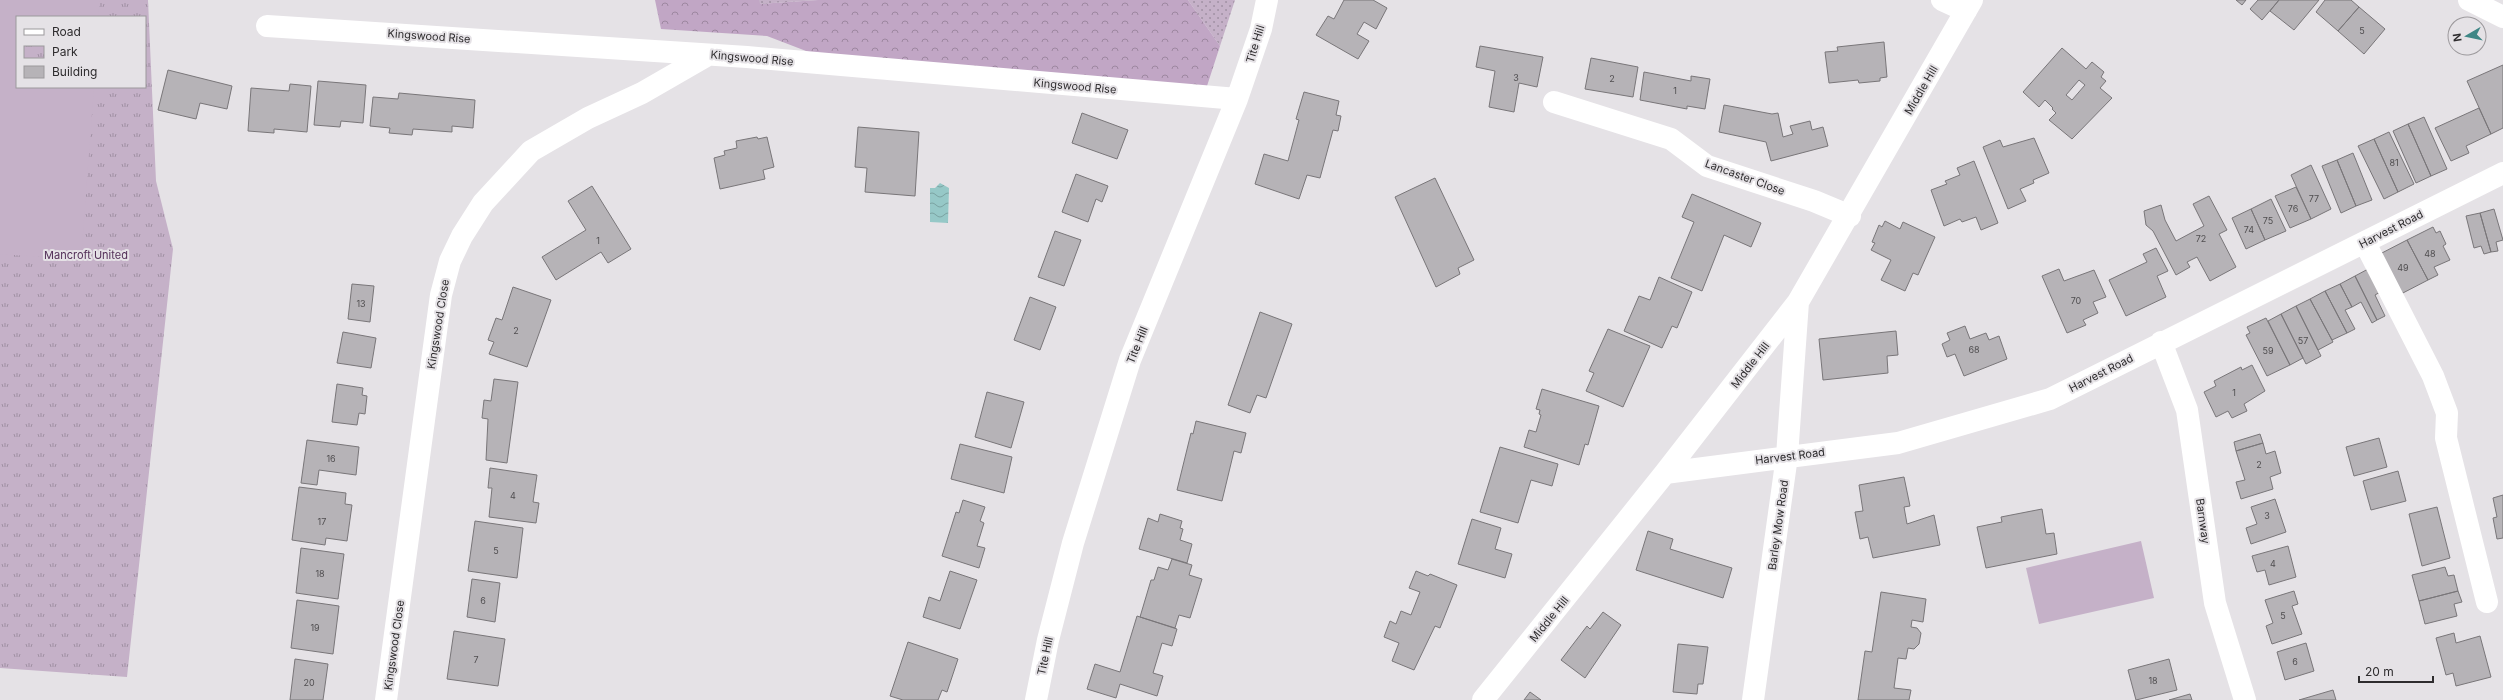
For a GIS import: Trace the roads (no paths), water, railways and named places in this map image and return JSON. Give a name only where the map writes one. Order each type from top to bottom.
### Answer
[{"type":"street","name":"Tite Hill","points":[[1036,700],[1048,640],[1073,543],[1130,360],[1237,99],[1261,29],[1267,0]]},
{"type":"street","points":[[1942,0],[1969,5]]},
{"type":"street","points":[[2469,0],[2503,17]]},
{"type":"street","name":"Middle Hill","points":[[1484,700],[1665,473],[1798,302],[1850,216],[1969,5]]},
{"type":"street","name":"Kingswood Rise","points":[[267,26],[708,54],[1237,99]]},
{"type":"street","name":"Kingswood Close","points":[[386,700],[441,295],[450,261],[462,236],[483,202],[531,151],[588,118],[642,92],[708,54]]},
{"type":"street","name":"Lancaster Close","points":[[1554,102],[1671,139],[1707,166],[1814,201],[1850,216]]},
{"type":"street","name":"Harvest Road","points":[[1665,473],[1787,456],[1898,443],[2050,399],[2161,342],[2365,243],[2503,173]]},
{"type":"street","points":[[2365,243],[2433,376],[2447,413],[2446,438],[2487,602]]},
{"type":"street","name":"Barley Mow Road","points":[[1753,700],[1787,456],[1798,302]]},
{"type":"street","name":"Barnway","points":[[2161,342],[2187,410],[2215,603],[2246,700]]},
{"type":"water","points":[[940,183],[949,188],[948,223],[930,222],[930,188],[935,188]]},
{"type":"park label","name":"Mancroft United","points":[[86,255]]}]
